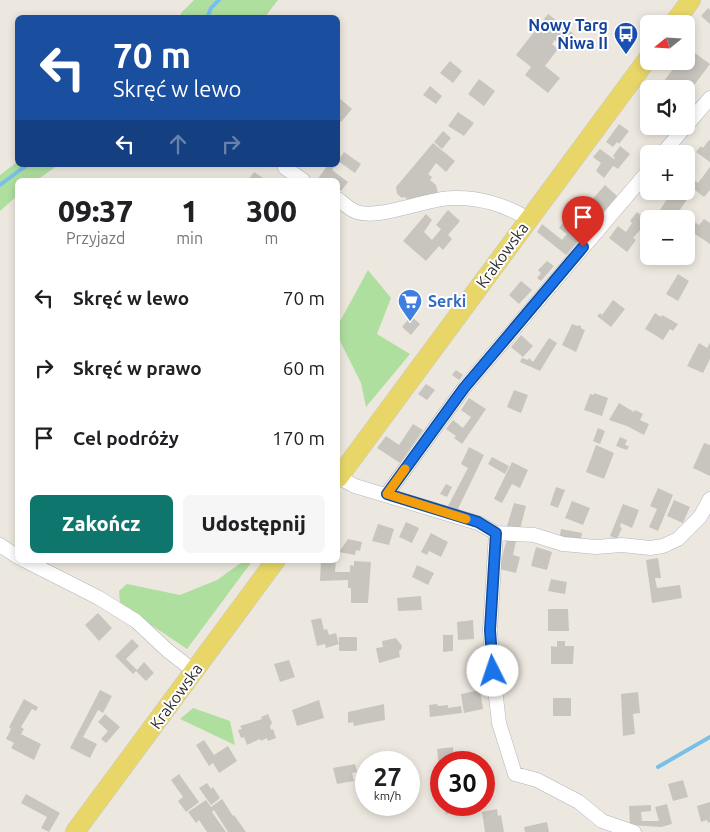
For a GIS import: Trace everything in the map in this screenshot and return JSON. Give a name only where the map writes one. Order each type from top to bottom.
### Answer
[{"type":"main road","points":[[680,15],[691,0]]},
{"type":"main road","name":"Krakowska","points":[[340,474],[640,69]]},
{"type":"main road","name":"Krakowska","points":[[75,832],[274,563]]},
{"type":"street","points":[[695,116],[710,98]]},
{"type":"street","points":[[670,145],[678,135]]},
{"type":"street","points":[[285,168],[301,178]]},
{"type":"street","points":[[387,494],[464,388],[640,181]]},
{"type":"street","points":[[340,200],[357,212],[368,213],[450,198],[482,199],[506,206],[529,219]]},
{"type":"street","points":[[340,478],[355,486],[478,522],[496,533],[534,535],[563,544],[596,548],[622,545],[650,548],[663,546],[678,539],[700,517],[710,499]]},
{"type":"street","points":[[496,533],[490,630],[493,671],[499,723],[515,774],[537,780],[579,802],[602,821],[634,832]]},
{"type":"street","points":[[0,545],[15,555]]},
{"type":"street","points":[[30,563],[99,598],[136,621],[167,650],[194,671]]},
{"type":"green space","points":[[194,0],[278,0],[267,15],[181,15]]},
{"type":"green space","points":[[15,164],[15,167],[55,167],[40,178],[15,178],[15,198],[0,211],[0,175]]},
{"type":"green space","points":[[368,270],[391,298],[377,334],[410,354],[366,407],[361,383],[340,341],[340,321]]},
{"type":"green space","points":[[241,563],[251,563],[187,649],[120,604],[119,591],[127,584],[180,595],[217,580]]},
{"type":"green space","points":[[193,708],[230,721],[235,745],[180,719]]},
{"type":"building","points":[[708,8],[710,10],[710,24],[701,16]]},
{"type":"building","points":[[548,14],[575,35],[565,48],[555,40],[552,44],[558,49],[545,66],[560,78],[548,93],[525,75],[531,67],[516,55]]},
{"type":"building","points":[[695,53],[710,64],[695,84],[695,80],[665,80],[672,70],[695,70]]},
{"type":"building","points":[[450,61],[462,71],[453,83],[440,73]]},
{"type":"building","points":[[479,79],[495,91],[484,106],[468,94]]},
{"type":"building","points":[[430,86],[442,96],[436,104],[423,95]]},
{"type":"building","points":[[340,99],[352,109],[340,121]]},
{"type":"building","points":[[458,112],[474,123],[464,136],[448,126]]},
{"type":"building","points":[[619,124],[629,131],[619,144],[617,142],[613,147],[606,142]]},
{"type":"building","points":[[443,131],[451,138],[442,149],[434,142]]},
{"type":"building","points":[[709,140],[710,162],[696,152],[701,146],[703,148]]},
{"type":"building","points":[[433,143],[455,161],[446,172],[436,163],[428,174],[432,177],[430,180],[436,185],[438,193],[409,200],[404,197],[402,198],[397,194],[396,187]]},
{"type":"building","points":[[620,146],[630,154],[618,169],[613,166],[604,178],[596,171],[601,163],[593,157],[600,149],[614,159],[613,156]]},
{"type":"building","points":[[344,152],[361,164],[355,173],[340,162],[340,158]]},
{"type":"building","points":[[327,167],[334,167],[332,170],[348,182],[341,191],[340,178],[318,178]]},
{"type":"building","points":[[710,167],[710,190],[704,197],[695,190],[695,181],[698,183]]},
{"type":"building","points":[[254,172],[263,178],[250,178]]},
{"type":"building","points":[[605,185],[617,196],[566,255],[537,232],[542,224],[562,240],[567,234],[559,228],[576,206],[582,211]]},
{"type":"building","points":[[666,200],[687,200],[680,210],[660,210]]},
{"type":"building","points":[[448,210],[460,221],[448,235],[452,239],[443,250],[439,246],[426,261],[403,241],[426,214],[432,220],[424,232],[432,240],[441,229],[436,225]]},
{"type":"building","points":[[637,212],[640,214],[640,230],[633,238],[636,240],[627,252],[609,238],[618,226],[626,232],[632,223],[630,221]]},
{"type":"building","points":[[704,219],[710,223],[710,244],[695,234],[695,222],[699,225]]},
{"type":"building","points":[[547,261],[554,266],[541,281],[537,278],[541,273],[538,270]]},
{"type":"building","points":[[678,274],[689,281],[678,301],[666,294]]},
{"type":"building","points":[[521,281],[532,290],[519,304],[509,295]]},
{"type":"building","points":[[613,300],[625,309],[611,327],[597,316],[600,313],[602,315]]},
{"type":"building","points":[[655,313],[678,324],[673,331],[670,329],[663,340],[645,329]]},
{"type":"building","points":[[411,316],[420,324],[411,335],[402,327]]},
{"type":"building","points":[[572,324],[580,325],[585,330],[576,352],[562,345]]},
{"type":"building","points":[[521,335],[533,346],[523,357],[511,347]]},
{"type":"building","points":[[549,338],[557,343],[540,371],[520,362],[522,358],[528,360],[529,358],[533,362]]},
{"type":"building","points":[[699,343],[707,348],[710,343],[710,359],[703,373],[687,366]]},
{"type":"building","points":[[456,370],[463,375],[459,380],[452,375]]},
{"type":"building","points":[[426,384],[435,390],[427,400],[418,394]]},
{"type":"building","points":[[514,390],[528,395],[521,413],[507,407]]},
{"type":"building","points":[[594,393],[608,398],[602,416],[584,410],[590,394],[594,395]]},
{"type":"building","points":[[469,398],[486,409],[462,444],[454,438],[456,436],[446,429],[453,420],[463,428],[471,417],[461,410]]},
{"type":"building","points":[[619,403],[634,412],[635,410],[643,414],[640,420],[649,424],[644,435],[627,426],[609,420]]},
{"type":"building","points":[[413,424],[423,430],[400,463],[377,448],[386,436],[399,445]]},
{"type":"building","points":[[598,428],[605,431],[600,444],[593,441]]},
{"type":"building","points":[[620,437],[627,440],[625,445],[629,446],[627,450],[616,446]]},
{"type":"building","points":[[704,443],[710,445],[710,476],[693,468]]},
{"type":"building","points":[[596,445],[614,453],[604,479],[586,472]]},
{"type":"building","points":[[469,447],[484,455],[457,511],[448,506],[468,468],[461,464]]},
{"type":"building","points":[[492,457],[509,466],[505,474],[488,464]]},
{"type":"building","points":[[512,462],[528,470],[520,488],[512,484],[502,503],[494,499]]},
{"type":"building","points":[[446,484],[452,487],[447,497],[440,494]]},
{"type":"building","points":[[556,487],[565,490],[558,508],[550,505]]},
{"type":"building","points":[[658,488],[673,495],[658,531],[649,527],[657,509],[650,506]]},
{"type":"building","points":[[674,500],[690,507],[683,523],[667,516]]},
{"type":"building","points":[[572,501],[590,508],[583,525],[565,518]]},
{"type":"building","points":[[514,503],[526,506],[520,529],[507,526]]},
{"type":"building","points":[[623,504],[639,510],[632,528],[621,523],[620,527],[622,528],[617,539],[610,536]]},
{"type":"building","points":[[406,522],[419,528],[412,543],[399,537]]},
{"type":"building","points":[[378,524],[394,529],[389,545],[372,541]]},
{"type":"building","points":[[561,529],[582,533],[580,545],[559,541]]},
{"type":"building","points":[[431,533],[448,542],[441,557],[429,551],[427,555],[421,552]]},
{"type":"building","points":[[508,534],[517,537],[513,555],[520,557],[516,573],[499,569]]},
{"type":"building","points":[[348,539],[362,542],[360,551],[356,550],[355,555],[340,552]]},
{"type":"building","points":[[536,547],[552,552],[547,570],[531,566]]},
{"type":"building","points":[[658,558],[661,578],[655,578],[657,588],[680,585],[682,598],[652,603],[646,560]]},
{"type":"building","points":[[354,561],[371,562],[368,603],[351,603],[351,588],[348,588],[348,580],[320,581],[321,563],[336,563],[335,572],[350,572],[350,565],[354,566]]},
{"type":"building","points":[[417,565],[434,573],[428,585],[412,577]]},
{"type":"building","points":[[551,579],[567,582],[565,594],[548,591]]},
{"type":"building","points":[[421,596],[422,610],[398,611],[397,598]]},
{"type":"building","points":[[548,609],[568,609],[569,631],[548,631]]},
{"type":"building","points":[[98,613],[112,628],[99,641],[85,625]]},
{"type":"building","points":[[321,618],[324,630],[327,629],[329,635],[336,633],[339,644],[326,648],[325,644],[317,646],[311,620]]},
{"type":"building","points":[[473,620],[474,639],[458,640],[457,622]]},
{"type":"building","points":[[443,635],[453,635],[453,651],[443,652]]},
{"type":"building","points":[[339,637],[357,637],[357,651],[339,651]]},
{"type":"building","points":[[396,638],[402,646],[399,651],[400,657],[379,663],[376,648],[383,647],[382,641]]},
{"type":"building","points":[[132,639],[139,646],[126,659],[137,670],[144,662],[154,673],[146,681],[136,671],[133,674],[115,656]]},
{"type":"building","points":[[557,641],[565,641],[565,646],[574,646],[573,664],[551,664],[551,646],[557,647]]},
{"type":"building","points":[[289,660],[295,677],[280,682],[274,664]]},
{"type":"building","points":[[100,690],[112,696],[103,713],[98,710],[83,737],[97,744],[90,758],[70,748]]},
{"type":"building","points":[[480,690],[483,709],[464,713],[461,694]]},
{"type":"building","points":[[638,692],[640,713],[633,714],[635,734],[623,736],[621,694]]},
{"type":"building","points":[[553,698],[571,698],[571,716],[553,716]]},
{"type":"building","points":[[24,699],[38,707],[36,711],[32,709],[21,727],[24,729],[21,734],[41,744],[34,760],[11,748],[14,743],[6,739],[11,729],[9,727]]},
{"type":"building","points":[[319,700],[324,718],[297,726],[292,710]]},
{"type":"building","points":[[384,704],[385,720],[354,726],[353,722],[348,723],[348,712]]},
{"type":"building","points":[[437,704],[438,706],[448,705],[448,708],[461,706],[462,713],[430,717],[429,705]]},
{"type":"building","points":[[105,714],[120,727],[106,743],[101,739],[108,731],[98,722]]},
{"type":"building","points":[[268,714],[272,723],[270,726],[271,730],[273,729],[276,738],[268,741],[267,738],[261,741],[260,739],[247,745],[244,737],[241,738],[238,730],[242,729],[240,726],[262,719],[261,717]]},
{"type":"building","points":[[204,740],[214,755],[228,746],[237,761],[219,773],[213,763],[209,766],[196,745]]},
{"type":"building","points":[[453,747],[454,751],[437,751],[437,749]]},
{"type":"building","points":[[355,764],[355,772],[352,773],[354,781],[337,784],[333,768]]},
{"type":"building","points":[[179,774],[199,802],[186,812],[178,801],[183,797],[171,780]]},
{"type":"building","points":[[683,780],[688,797],[673,801],[668,784]]},
{"type":"building","points":[[207,783],[211,789],[213,787],[220,798],[211,805],[199,788]]},
{"type":"building","points":[[26,794],[60,813],[49,832],[41,828],[47,817],[21,803]]},
{"type":"building","points":[[222,799],[246,832],[228,832],[214,810],[212,812],[226,832],[207,832],[199,820],[196,823],[188,812],[206,800],[211,807]]},
{"type":"building","points":[[710,802],[710,822],[708,823],[707,820],[701,822],[697,806]]},
{"type":"building","points":[[667,804],[672,824],[661,827],[630,825],[629,806],[651,805],[651,811],[641,812],[642,821],[659,821],[655,807]]},
{"type":"building","points":[[495,809],[497,809],[498,816],[501,815],[504,832],[485,832],[483,816],[495,816]]},
{"type":"building","points":[[547,822],[549,832],[525,832],[524,827]]},
{"type":"waterway","points":[[208,15],[211,8],[219,0]]},
{"type":"waterway","points":[[0,185],[24,167]]},
{"type":"waterway","points":[[658,767],[710,737]]},
{"type":"slow traffic","points":[[405,469],[387,494],[466,519]]},
{"type":"place","name":"Nowy Targ Niwa II","points":[[626,55]]},
{"type":"place","name":"Serki","points":[[410,322]]},
{"type":"route","points":[[493,671],[490,630],[496,533],[478,522],[387,494],[464,388],[583,247]]}]
